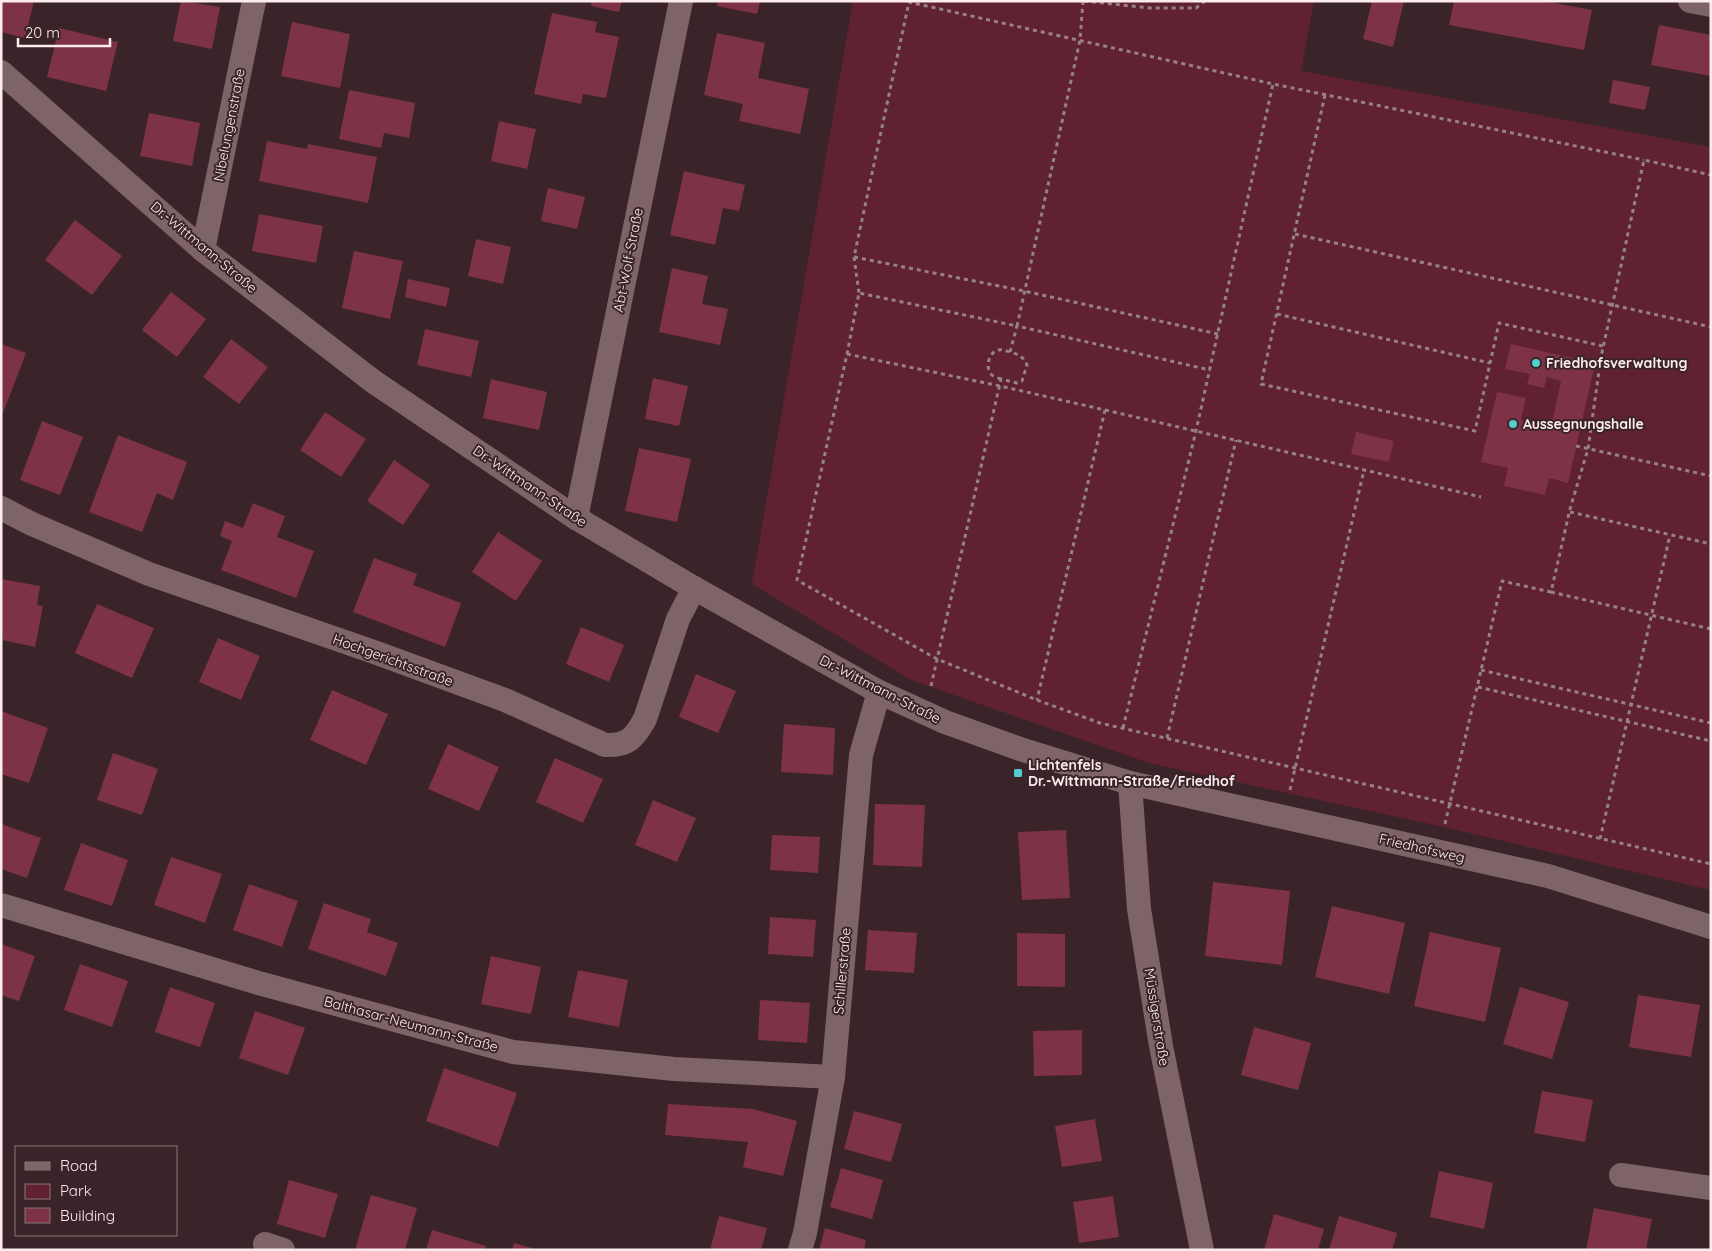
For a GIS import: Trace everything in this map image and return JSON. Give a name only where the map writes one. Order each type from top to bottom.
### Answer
[{"type":"street","name":"Nibelungenstraße","points":[[203,250],[254,1]]},
{"type":"street","name":"Abt-Wolf-Straße","points":[[576,518],[681,1]]},
{"type":"street","points":[[1690,1],[1711,6]]},
{"type":"street","name":"Dr.-Wittmann-Straße","points":[[1,72],[203,250],[374,382],[576,518],[694,588],[879,692],[944,722],[1023,750],[1130,783]]},
{"type":"street","name":"Hochgerichtsstraße","points":[[1,508],[32,524],[149,574],[374,652],[505,700],[604,745],[618,746],[630,740],[639,730],[645,719],[678,619],[694,588]]},
{"type":"street","name":"Schillerstraße","points":[[800,1250],[805,1233],[833,1077],[861,755],[879,692]]},
{"type":"street","name":"Friedhofsweg","points":[[1130,783],[1548,876],[1711,927]]},
{"type":"street","name":"Müssigerstraße","points":[[1130,783],[1141,918],[1161,1046],[1202,1250]]},
{"type":"street","name":"Balthasar-Neumann-Straße","points":[[1,905],[255,982],[513,1052],[674,1069],[833,1077]]},
{"type":"street","points":[[1621,1175],[1711,1188]]},
{"type":"path","points":[[1711,175],[1273,84],[909,1],[854,257],[859,293],[798,580],[937,659],[1037,700],[1100,722],[1711,864]]},
{"type":"path","points":[[1010,352],[1080,40],[1084,1],[1173,9],[1196,8],[1204,1]]},
{"type":"path","points":[[1123,728],[1196,431],[1273,84]]},
{"type":"path","points":[[1325,95],[1261,384],[1475,431],[1499,323],[1603,346]]},
{"type":"path","points":[[1551,592],[1570,512],[1588,449],[1603,346],[1644,160]]},
{"type":"path","points":[[1294,234],[1711,327]]},
{"type":"path","points":[[854,257],[1024,291],[1218,334]]},
{"type":"path","points":[[859,293],[1210,370]]},
{"type":"path","points":[[1277,314],[1490,364]]},
{"type":"path","points":[[995,351],[1010,352],[1018,354],[1027,365],[1024,377],[1017,383],[991,374],[988,368],[990,356],[995,351]]},
{"type":"path","points":[[847,354],[1000,386],[1481,497]]},
{"type":"path","points":[[924,712],[1002,379]]},
{"type":"path","points":[[1037,700],[1105,410]]},
{"type":"path","points":[[1167,738],[1236,440]]},
{"type":"path","points":[[1576,446],[1711,476]]},
{"type":"path","points":[[1296,768],[1364,470]]},
{"type":"path","points":[[1570,512],[1711,544]]},
{"type":"path","points":[[1600,839],[1670,535]]},
{"type":"path","points":[[1449,810],[1502,581],[1711,629]]},
{"type":"path","points":[[1481,670],[1711,723]]},
{"type":"path","points":[[1478,687],[1711,741]]},
{"type":"green space","points":[[853,1],[1314,1],[1301,71],[1711,147],[1711,890],[1444,827],[1149,763],[911,680],[752,584]]},
{"type":"building","points":[[1,1],[34,1],[25,38],[1,32]]},
{"type":"building","points":[[181,1],[220,7],[212,49],[173,41]]},
{"type":"building","points":[[592,1],[622,1],[619,12],[591,6]]},
{"type":"building","points":[[718,1],[760,1],[757,14],[717,6]]},
{"type":"building","points":[[1372,1],[1404,1],[1393,47],[1363,39]]},
{"type":"building","points":[[1454,1],[1543,1],[1592,10],[1584,50],[1449,25]]},
{"type":"building","points":[[552,13],[597,22],[595,32],[619,37],[606,98],[583,94],[581,104],[534,94]]},
{"type":"building","points":[[292,22],[350,34],[340,88],[281,76]]},
{"type":"building","points":[[1659,25],[1711,35],[1711,76],[1651,65]]},
{"type":"building","points":[[59,28],[118,42],[106,91],[47,77]]},
{"type":"building","points":[[717,33],[765,43],[758,78],[809,89],[800,134],[739,121],[743,104],[704,95]]},
{"type":"building","points":[[1613,80],[1650,87],[1645,110],[1609,103]]},
{"type":"building","points":[[349,90],[415,103],[409,138],[384,133],[381,148],[339,139]]},
{"type":"building","points":[[149,113],[200,123],[192,166],[140,156]]},
{"type":"building","points":[[499,121],[536,129],[527,169],[491,161]]},
{"type":"building","points":[[267,141],[307,149],[308,144],[377,157],[368,203],[259,181]]},
{"type":"building","points":[[684,171],[745,185],[739,211],[723,208],[715,245],[670,235]]},
{"type":"building","points":[[548,188],[585,197],[577,229],[541,221]]},
{"type":"building","points":[[259,214],[323,226],[316,263],[252,251]]},
{"type":"building","points":[[75,220],[122,256],[92,295],[45,260]]},
{"type":"building","points":[[476,239],[511,247],[503,284],[468,276]]},
{"type":"building","points":[[354,251],[403,261],[390,319],[342,308]]},
{"type":"building","points":[[672,268],[708,276],[702,304],[728,309],[720,345],[659,332]]},
{"type":"building","points":[[408,279],[450,288],[446,307],[405,297]]},
{"type":"building","points":[[171,292],[206,319],[177,357],[142,330]]},
{"type":"building","points":[[425,329],[479,341],[471,377],[417,365]]},
{"type":"building","points":[[231,339],[268,367],[239,404],[203,377]]},
{"type":"building","points":[[1,344],[26,353],[1,418]]},
{"type":"building","name":"Aussegnungshalle","points":[[1511,344],[1595,363],[1568,483],[1549,478],[1545,495],[1504,486],[1508,468],[1481,462],[1497,392],[1526,398],[1521,420],[1551,427],[1561,381],[1547,377],[1544,388],[1527,384],[1530,374],[1505,369]]},
{"type":"building","points":[[653,378],[688,386],[679,426],[645,419]]},
{"type":"building","points":[[491,379],[547,392],[539,430],[483,418]]},
{"type":"building","points":[[325,412],[366,439],[341,477],[300,450]]},
{"type":"building","points":[[42,421],[83,437],[60,495],[20,480]]},
{"type":"building","points":[[1356,432],[1394,441],[1389,462],[1351,454]]},
{"type":"building","points":[[118,435],[187,462],[173,500],[157,493],[142,532],[89,512]]},
{"type":"building","points":[[639,448],[691,459],[677,522],[625,511]]},
{"type":"building","points":[[394,460],[430,485],[403,525],[367,501]]},
{"type":"building","points":[[253,503],[285,516],[277,537],[314,551],[296,598],[221,570],[232,541],[220,536],[225,521],[243,528]]},
{"type":"building","points":[[498,532],[542,561],[516,601],[472,572]]},
{"type":"building","points":[[374,558],[417,574],[413,585],[461,603],[445,647],[353,612]]},
{"type":"building","points":[[1,579],[40,586],[37,605],[43,606],[35,647],[2,640]]},
{"type":"building","points":[[97,604],[154,628],[132,678],[75,653]]},
{"type":"building","points":[[581,627],[624,645],[609,682],[566,664]]},
{"type":"building","points":[[218,638],[260,656],[241,700],[199,682]]},
{"type":"building","points":[[696,674],[736,691],[718,733],[679,717]]},
{"type":"building","points":[[332,690],[388,714],[366,765],[310,740]]},
{"type":"building","points":[[1,711],[48,728],[29,783],[1,774]]},
{"type":"building","points":[[784,724],[835,728],[833,775],[781,772]]},
{"type":"building","points":[[448,744],[499,767],[479,811],[428,789]]},
{"type":"building","points":[[113,753],[158,769],[142,815],[97,800]]},
{"type":"building","points":[[555,758],[603,779],[583,823],[536,802]]},
{"type":"building","points":[[653,800],[696,818],[677,862],[635,845]]},
{"type":"building","points":[[875,804],[925,805],[922,867],[873,865]]},
{"type":"building","points":[[1,824],[41,838],[27,878],[1,869]]},
{"type":"building","points":[[1066,830],[1070,898],[1022,900],[1018,832]]},
{"type":"building","points":[[772,835],[820,837],[818,873],[770,870]]},
{"type":"building","points":[[81,843],[128,860],[112,906],[64,890]]},
{"type":"building","points":[[171,857],[222,874],[205,923],[154,905]]},
{"type":"building","points":[[1213,882],[1290,891],[1282,965],[1205,956]]},
{"type":"building","points":[[249,884],[298,901],[282,947],[233,930]]},
{"type":"building","points":[[324,903],[371,919],[367,932],[398,943],[386,976],[308,949]]},
{"type":"building","points":[[1332,906],[1405,923],[1389,994],[1315,977]]},
{"type":"building","points":[[770,917],[816,920],[813,957],[768,954]]},
{"type":"building","points":[[868,930],[917,933],[914,973],[865,970]]},
{"type":"building","points":[[1430,932],[1501,948],[1485,1022],[1414,1006]]},
{"type":"building","points":[[1017,933],[1065,934],[1065,987],[1017,986]]},
{"type":"building","points":[[1,944],[35,956],[19,1001],[1,995]]},
{"type":"building","points":[[491,956],[541,967],[531,1014],[481,1004]]},
{"type":"building","points":[[80,964],[128,981],[112,1027],[64,1010]]},
{"type":"building","points":[[578,970],[628,980],[619,1027],[568,1017]]},
{"type":"building","points":[[170,987],[215,1003],[200,1047],[155,1032]]},
{"type":"building","points":[[1520,987],[1569,1002],[1552,1059],[1503,1044]]},
{"type":"building","points":[[1638,995],[1700,1005],[1691,1057],[1629,1047]]},
{"type":"building","points":[[760,1000],[810,1003],[807,1043],[758,1040]]},
{"type":"building","points":[[255,1011],[305,1028],[288,1075],[239,1058]]},
{"type":"building","points":[[1254,1027],[1311,1043],[1298,1090],[1241,1075]]},
{"type":"building","points":[[1082,1030],[1082,1075],[1034,1076],[1033,1031]]},
{"type":"building","points":[[444,1068],[517,1093],[498,1147],[426,1121]]},
{"type":"building","points":[[1542,1091],[1593,1100],[1585,1142],[1534,1133]]},
{"type":"building","points":[[668,1104],[753,1109],[797,1121],[783,1176],[743,1167],[748,1142],[665,1135]]},
{"type":"building","points":[[854,1111],[902,1124],[891,1162],[844,1149]]},
{"type":"building","points":[[1095,1119],[1102,1161],[1062,1167],[1055,1126]]},
{"type":"building","points":[[841,1168],[883,1180],[872,1219],[830,1207]]},
{"type":"building","points":[[1439,1171],[1493,1183],[1484,1229],[1430,1217]]},
{"type":"building","points":[[289,1180],[338,1194],[325,1238],[277,1224]]},
{"type":"building","points":[[371,1195],[417,1208],[405,1250],[355,1250]]},
{"type":"building","points":[[1113,1196],[1119,1237],[1079,1243],[1073,1202]]},
{"type":"building","points":[[1594,1208],[1652,1219],[1646,1250],[1586,1250]]},
{"type":"building","points":[[1274,1214],[1324,1229],[1318,1250],[1264,1250]]},
{"type":"building","points":[[719,1216],[767,1228],[761,1250],[710,1250]]},
{"type":"building","points":[[1339,1216],[1397,1233],[1392,1250],[1329,1250]]},
{"type":"building","points":[[825,1228],[866,1240],[864,1250],[819,1250]]},
{"type":"building","points":[[432,1230],[486,1246],[485,1250],[426,1250]]},
{"type":"building","points":[[514,1243],[532,1248],[531,1250],[512,1250]]},
{"type":"place","name":"Friedhofsverwaltung","points":[[1536,363]]},
{"type":"place","name":"Aussegnungshalle","points":[[1513,424]]},
{"type":"place","name":"Lichtenfels Dr.-Wittmann-Straße/Friedhof","points":[[1018,773]]}]
